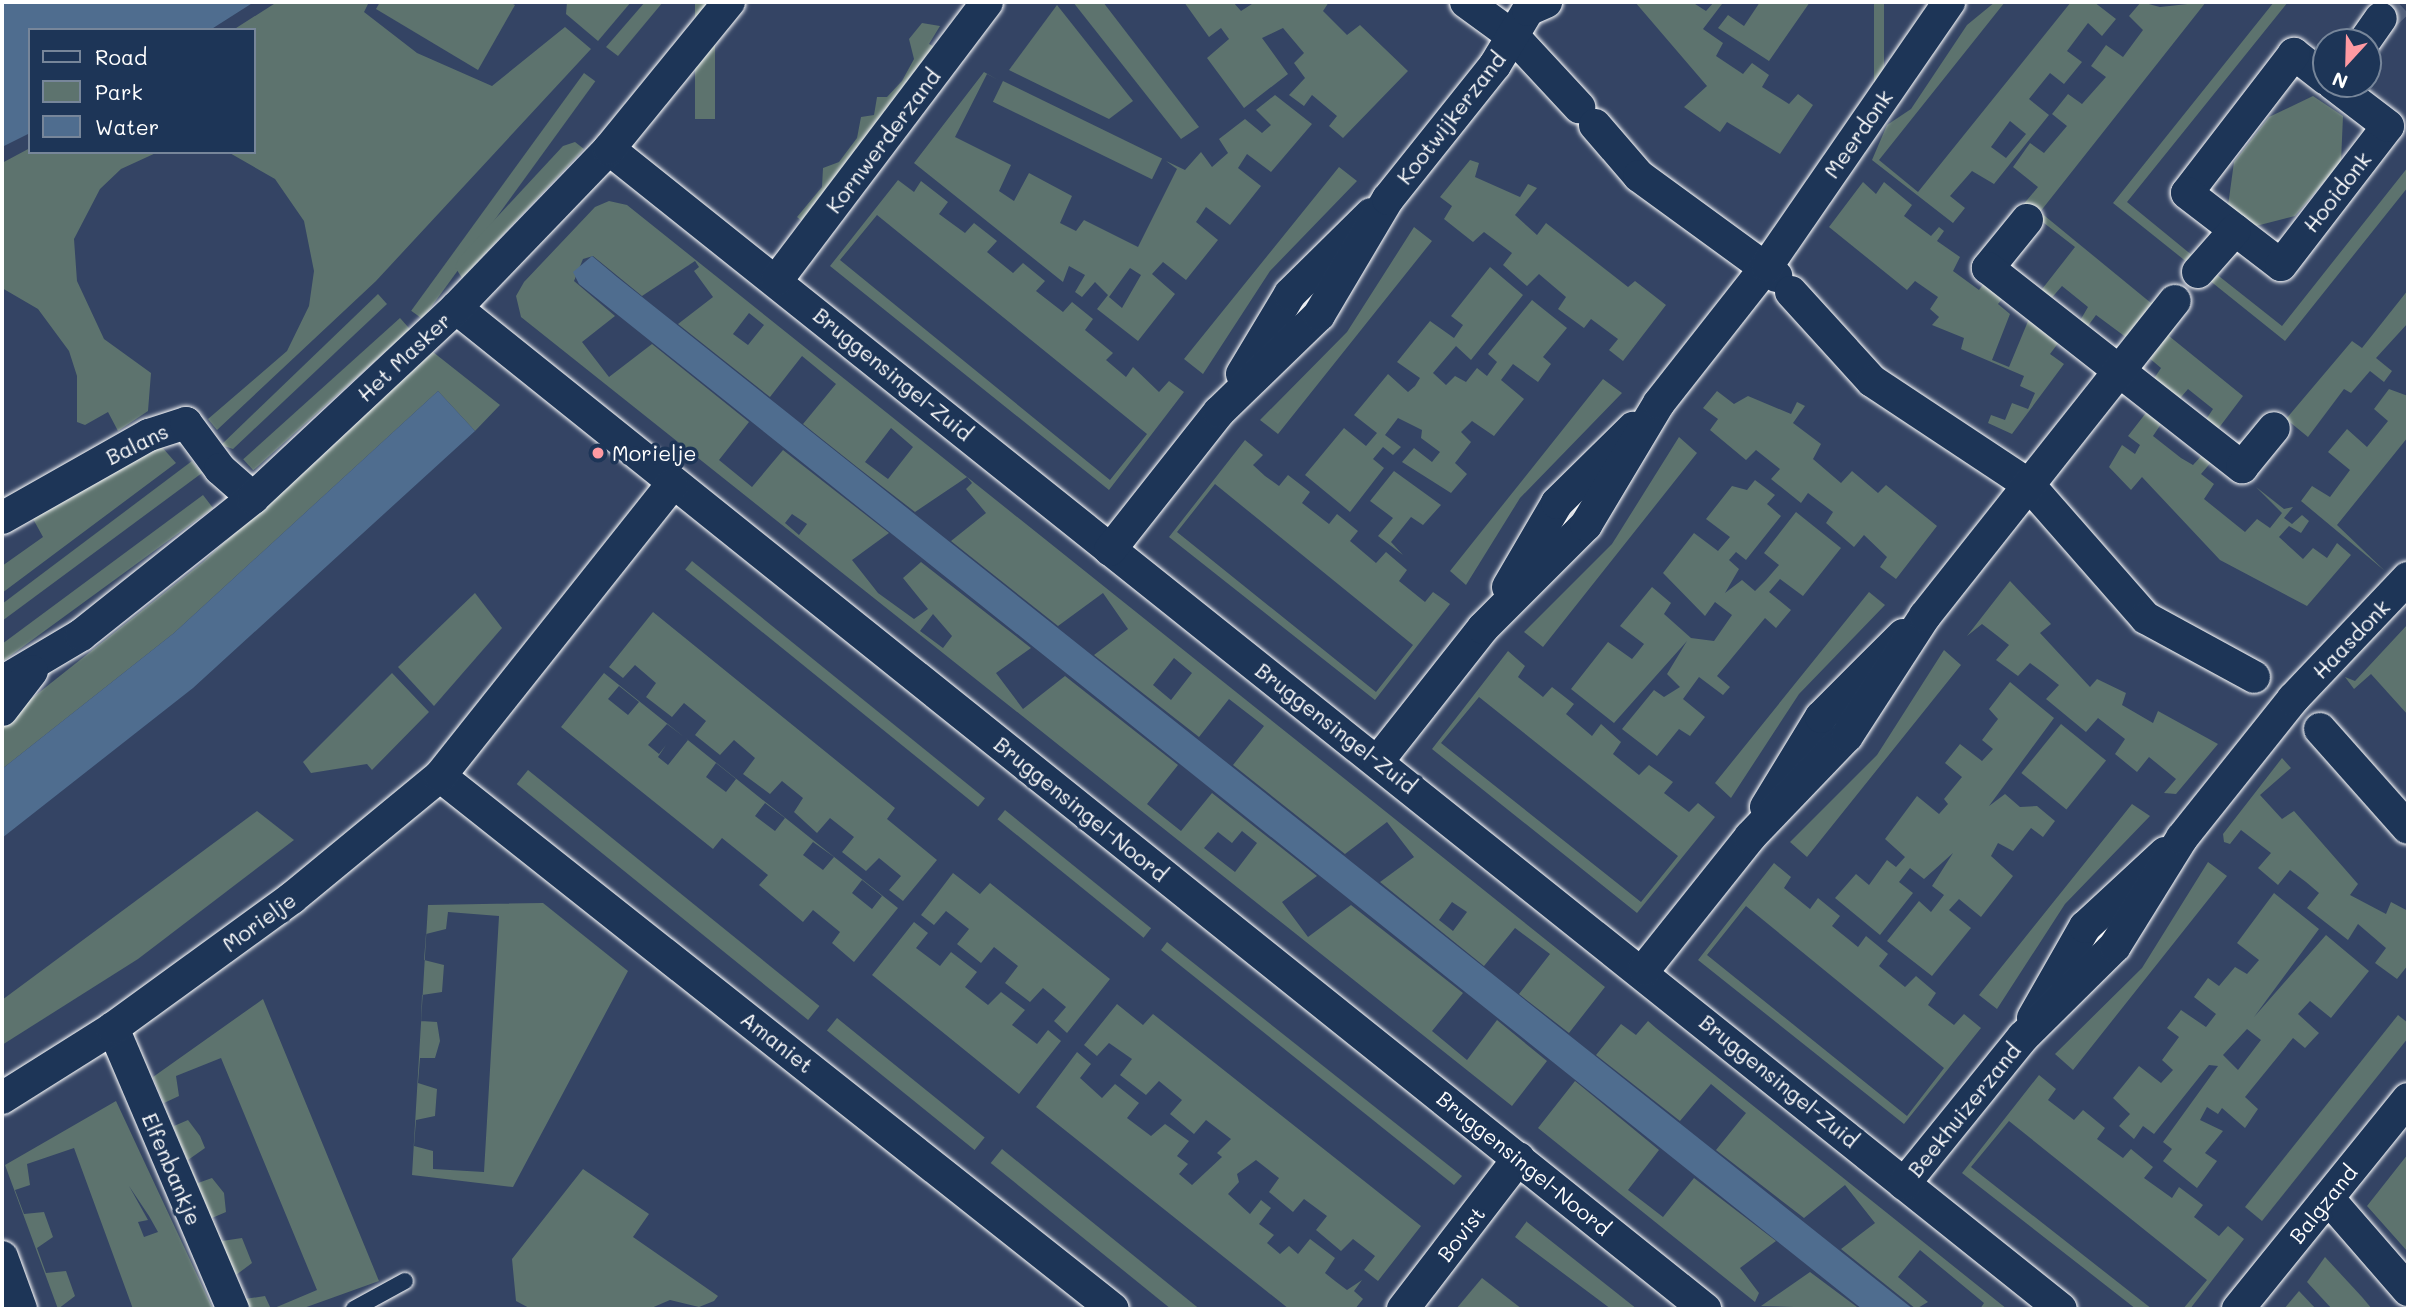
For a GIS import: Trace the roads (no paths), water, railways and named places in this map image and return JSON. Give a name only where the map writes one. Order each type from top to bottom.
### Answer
[{"type":"street","name":"Het Masker","points":[[2,682],[35,667],[253,498],[456,308],[609,149],[729,2]]},
{"type":"street","name":"Kornwerderzand","points":[[777,280],[987,2]]},
{"type":"street","points":[[1466,2],[1514,37],[1639,176],[1778,278],[1872,381],[2029,485],[2146,618],[2254,677]]},
{"type":"street","name":"Kootwijkerzand","points":[[1110,550],[1219,412],[1319,314],[1388,199],[1514,37],[1528,10],[1546,2]]},
{"type":"street","name":"Meerdonk","points":[[1378,761],[1483,628],[1586,525],[1660,403],[1778,278],[1949,2]]},
{"type":"street","name":"Hooidonk","points":[[2312,68],[2294,54],[2187,193],[2281,265],[2388,126],[2352,98]]},
{"type":"street","name":"Bruggensingel-Zuid","points":[[609,149],[777,280],[1110,550],[1644,971],[2062,1309]]},
{"type":"street","points":[[2027,220],[1989,268],[2242,467],[2274,428]]},
{"type":"street","points":[[2198,272],[2235,230]]},
{"type":"street","points":[[1644,971],[1750,837],[1847,736],[1925,616],[2175,301]]},
{"type":"street","name":"Bruggensingel-Noord","points":[[456,308],[672,484],[1705,1309]]},
{"type":"street","name":"Balans","points":[[2,518],[149,435],[186,423],[220,469],[253,498]]},
{"type":"street","name":"Morielje","points":[[2,1098],[113,1028],[292,898],[440,776],[672,484]]},
{"type":"street","name":"Haasdonk","points":[[2293,699],[2408,578]]},
{"type":"street","name":"Het Masker","points":[[2,710],[35,667]]},
{"type":"street","name":"Beekhuizerzand","points":[[1905,1184],[2023,1037],[2115,946],[2182,838],[2293,699]]},
{"type":"street","points":[[2320,729],[2408,828]]},
{"type":"street","name":"Amaniet","points":[[440,776],[1112,1309]]},
{"type":"street","name":"Elfenbankje","points":[[113,1028],[233,1309]]},
{"type":"street","name":"Balgzand","points":[[2238,1309],[2408,1099]]},
{"type":"street","name":"Bovist","points":[[1403,1309],[1519,1158]]},
{"type":"street","points":[[2328,1198],[2408,1290]]},
{"type":"street","points":[[2,1257],[21,1309]]},
{"type":"lane","points":[[354,1309],[405,1281]]},
{"type":"water","points":[[2,2],[254,2],[213,28],[28,28],[28,134],[2,147]]},
{"type":"water","points":[[592,256],[1913,1309],[1862,1309],[579,284],[573,272]]},
{"type":"water","points":[[438,391],[475,431],[193,688],[2,838],[2,769],[174,633]]},
{"type":"tunnel","points":[[2381,18],[2398,2]]},
{"type":"place","name":"Morielje","points":[[598,453]]}]
